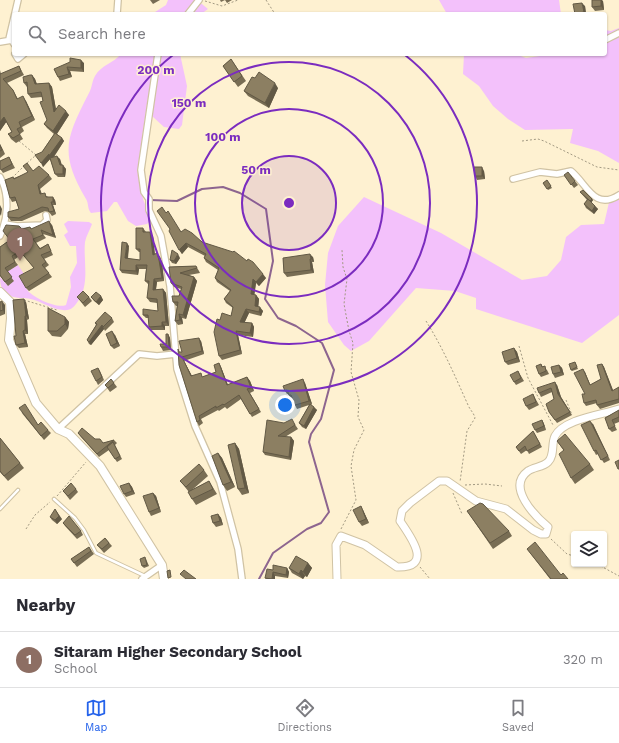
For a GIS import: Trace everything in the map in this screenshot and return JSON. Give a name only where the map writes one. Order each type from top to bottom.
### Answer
[{"type":"main road","points":[[0,292],[10,302],[11,318],[9,340],[36,403],[58,429],[69,434],[100,466],[162,565],[164,579]]},
{"type":"street","points":[[15,12],[18,0]]},
{"type":"street","points":[[117,12],[118,0]]},
{"type":"street","points":[[190,12],[199,0]]},
{"type":"street","points":[[9,39],[12,26]]},
{"type":"street","points":[[607,39],[619,33]]},
{"type":"street","points":[[0,42],[9,39],[12,40]]},
{"type":"street","points":[[16,56],[18,60],[22,56]]},
{"type":"street","points":[[158,56],[140,170],[144,192],[149,199],[149,210],[161,236],[170,286],[177,369],[186,401],[220,482],[238,549],[242,579]]},
{"type":"street","points":[[513,179],[540,172],[557,174],[570,171],[578,177],[587,191],[603,200],[609,200],[619,194]]},
{"type":"street","points":[[0,177],[3,183],[7,209],[5,224],[0,236]]},
{"type":"street","points":[[5,224],[17,226],[42,224],[47,220],[46,216]]},
{"type":"street","points":[[58,429],[139,354],[157,356],[176,354]]},
{"type":"street","points":[[337,579],[336,544],[341,536],[364,545],[397,567],[409,566],[414,563],[418,554],[417,548],[400,521],[402,511],[439,481],[447,481],[455,490],[476,501],[506,509],[533,530],[541,534],[546,534],[548,527],[524,502],[521,496],[522,479],[529,471],[546,464],[552,455],[554,439],[557,433],[574,422],[619,409]]},
{"type":"street","points":[[143,578],[162,565]]},
{"type":"lane","points":[[0,509],[18,490]]},
{"type":"lane","points":[[54,499],[75,518],[84,530],[96,553],[143,578]]},
{"type":"path","points":[[202,0],[222,6],[238,0]]},
{"type":"path","points":[[266,0],[274,12]]},
{"type":"path","points":[[3,183],[18,174],[36,155],[17,140]]},
{"type":"path","points":[[522,141],[544,141],[597,168],[619,170]]},
{"type":"path","points":[[341,536],[339,532],[356,500],[351,466],[354,450],[364,430],[358,417],[359,400],[351,372],[354,344],[349,331],[344,304],[347,278],[343,267],[342,250]]},
{"type":"path","points":[[10,302],[29,301],[57,310]]},
{"type":"path","points":[[426,321],[457,377],[475,418],[467,431],[462,460],[462,478],[455,490],[462,514]]},
{"type":"path","points":[[519,346],[528,378],[557,433]]},
{"type":"path","points":[[566,400],[574,422]]},
{"type":"path","points":[[26,530],[35,515],[54,499],[86,461],[91,458]]},
{"type":"path","points":[[455,490],[470,484],[502,486]]},
{"type":"path","points":[[546,534],[567,554],[571,555]]},
{"type":"path","points":[[414,563],[421,568],[430,579]]},
{"type":"path","points":[[602,567],[619,576]]},
{"type":"shaded area","points":[[168,0],[197,0],[208,9],[204,12],[155,12],[166,5]]},
{"type":"shaded area","points":[[439,0],[559,0],[561,12],[446,12]]},
{"type":"shaded area","points":[[619,28],[619,163],[598,151],[570,143],[573,129],[525,130],[508,119],[493,106],[479,86],[463,74],[464,56],[520,56],[526,58],[540,56],[607,56],[607,30],[611,31]]},
{"type":"shaded area","points":[[180,56],[187,86],[182,125],[179,129],[164,127],[152,116],[153,98],[148,97],[138,166],[143,199],[151,220],[147,224],[136,226],[128,221],[117,202],[114,202],[107,211],[91,213],[87,201],[77,183],[69,157],[71,134],[90,91],[94,78],[101,69],[118,57]]},
{"type":"shaded area","points":[[364,197],[441,233],[522,280],[547,276],[561,260],[566,237],[581,225],[604,224],[610,198],[619,200],[619,315],[582,343],[476,309],[476,298],[455,291],[416,288],[369,341],[351,351],[344,345],[328,322],[325,285],[328,253],[338,226]]},
{"type":"shaded area","points":[[68,221],[89,222],[92,224],[85,242],[85,282],[81,297],[75,305],[71,309],[63,310],[53,308],[28,298],[13,297],[6,293],[1,287],[0,277],[8,286],[7,272],[18,265],[26,277],[22,280],[31,294],[40,300],[52,304],[62,306],[66,305],[71,287],[70,277],[77,263],[76,246],[70,246],[64,235],[68,232],[64,224]]},
{"type":"shaded area","points":[[3,232],[29,249],[52,277],[29,291],[18,265],[8,271],[0,259],[0,241]]},
{"type":"building","points":[[592,0],[601,0],[601,6],[592,7]]},
{"type":"building","points":[[582,3],[584,12],[575,12],[573,4]]},
{"type":"building","points":[[70,58],[81,60],[81,68],[67,67],[69,74],[58,77],[54,69],[70,62]]},
{"type":"building","points":[[231,59],[242,76],[234,82],[223,66]]},
{"type":"building","points":[[19,66],[21,71],[3,79],[13,90],[17,99],[23,96],[32,116],[19,122],[21,127],[17,129],[20,134],[13,138],[8,134],[12,132],[4,117],[0,122],[0,74]]},
{"type":"building","points":[[259,72],[275,83],[265,103],[244,91],[252,77],[255,78]]},
{"type":"building","points":[[32,75],[35,84],[49,83],[54,112],[59,105],[66,111],[53,131],[44,124],[47,120],[40,102],[43,101],[41,92],[28,94],[27,82],[24,83],[23,77]]},
{"type":"building","points":[[55,133],[62,138],[49,156],[49,154],[41,163],[35,155],[42,152]]},
{"type":"building","points":[[57,156],[60,165],[63,165],[63,174],[55,174],[50,158]]},
{"type":"building","points":[[9,157],[12,164],[1,170],[0,161]]},
{"type":"building","points":[[27,163],[33,171],[39,166],[49,175],[38,185],[40,194],[45,193],[46,197],[53,197],[53,202],[51,202],[54,211],[49,212],[48,208],[42,207],[19,218],[8,217],[8,212],[19,209],[15,197],[10,198],[5,180],[13,177],[14,179],[28,172],[23,166]]},
{"type":"building","points":[[474,167],[482,167],[482,176],[475,176]]},
{"type":"building","points":[[568,172],[575,181],[571,185],[564,175]]},
{"type":"building","points":[[547,180],[551,186],[547,189],[543,183]]},
{"type":"building","points":[[583,190],[592,199],[590,201],[580,192]]},
{"type":"building","points":[[588,199],[595,206],[592,211],[584,204]]},
{"type":"building","points":[[162,207],[166,213],[168,211],[181,232],[185,229],[202,242],[233,252],[234,251],[247,261],[248,259],[253,262],[263,274],[256,282],[253,279],[251,294],[256,295],[255,306],[260,307],[259,312],[246,309],[240,322],[252,323],[250,333],[236,331],[240,350],[219,356],[214,332],[217,319],[220,320],[222,313],[231,316],[233,307],[224,299],[231,290],[215,278],[219,268],[204,258],[206,254],[186,243],[179,250],[169,231],[170,229],[157,211]]},
{"type":"building","points":[[49,221],[53,235],[41,230],[43,235],[33,239],[40,249],[48,244],[51,251],[41,255],[46,262],[42,265],[49,273],[26,288],[19,276],[34,268],[20,251],[12,256],[15,262],[5,268],[12,277],[5,282],[0,275],[0,247],[10,240],[3,231],[6,225],[19,226],[22,229],[30,227],[31,229]]},
{"type":"building","points":[[136,228],[143,228],[143,232],[150,232],[153,255],[157,253],[159,260],[162,278],[154,279],[153,290],[163,289],[166,322],[162,322],[162,326],[149,327],[148,315],[143,315],[143,309],[158,311],[157,299],[147,298],[149,281],[145,281],[147,265],[136,265],[136,271],[120,270],[122,242],[127,243],[125,258],[140,260],[140,249],[136,249]]},
{"type":"building","points":[[172,250],[178,254],[174,261],[170,260]]},
{"type":"building","points":[[310,254],[311,270],[284,273],[283,258]]},
{"type":"building","points":[[196,266],[197,268],[180,273],[194,277],[183,315],[179,314],[180,320],[175,321],[178,302],[173,302],[172,296],[179,296],[182,287],[171,283],[169,267]]},
{"type":"building","points":[[83,291],[89,297],[83,303],[77,297]]},
{"type":"building","points":[[96,292],[101,296],[96,302],[91,297]]},
{"type":"building","points":[[24,299],[26,316],[25,330],[23,331],[25,343],[16,345],[14,336],[16,336],[13,300]]},
{"type":"building","points":[[2,301],[3,310],[0,311],[0,302]]},
{"type":"building","points":[[48,308],[65,317],[65,324],[57,331],[48,331]]},
{"type":"building","points":[[105,312],[112,318],[103,327],[102,325],[89,342],[87,340],[97,324],[95,323]]},
{"type":"building","points":[[112,331],[117,343],[111,346],[106,334]]},
{"type":"building","points":[[166,334],[168,334],[169,347],[161,347],[160,344],[166,344]]},
{"type":"building","points":[[199,338],[202,351],[182,357],[191,376],[201,373],[202,377],[216,372],[214,365],[219,363],[227,385],[247,377],[251,388],[247,389],[259,409],[250,414],[239,395],[224,405],[223,404],[216,408],[216,406],[199,416],[200,420],[197,422],[179,365],[178,349],[179,352],[182,352],[179,341]]},
{"type":"building","points":[[514,348],[517,358],[505,362],[502,352]]},
{"type":"building","points":[[575,362],[577,367],[571,370],[569,364]]},
{"type":"building","points":[[541,364],[542,367],[545,366],[546,371],[539,374],[536,366]]},
{"type":"building","points":[[602,364],[612,391],[619,387],[619,399],[597,405],[596,400],[584,403],[582,394],[585,394],[574,373],[583,369],[590,385],[601,379],[597,365]]},
{"type":"building","points":[[559,365],[561,372],[553,374],[551,367]]},
{"type":"building","points":[[98,368],[102,377],[96,381],[91,371]]},
{"type":"building","points":[[518,371],[521,378],[514,382],[510,375]]},
{"type":"building","points":[[111,379],[114,383],[108,388],[105,385]]},
{"type":"building","points":[[303,379],[309,401],[295,405],[291,395],[289,395],[287,390],[285,391],[283,386]]},
{"type":"building","points":[[555,382],[558,394],[570,412],[555,420],[549,412],[546,404],[554,399],[551,388],[539,393],[537,388]]},
{"type":"building","points":[[533,394],[536,402],[526,406],[523,399]]},
{"type":"building","points":[[25,404],[38,425],[41,422],[48,430],[41,436],[19,408]]},
{"type":"building","points":[[310,404],[314,407],[304,426],[299,423]]},
{"type":"building","points":[[619,410],[619,417],[612,420],[615,426],[609,429],[605,418]]},
{"type":"building","points":[[292,419],[295,425],[278,436],[291,437],[289,457],[263,452],[267,420],[284,423]]},
{"type":"building","points":[[542,420],[544,426],[535,430],[532,424]]},
{"type":"building","points":[[590,421],[608,456],[601,460],[596,450],[594,451],[581,425]]},
{"type":"building","points":[[82,428],[95,439],[100,439],[103,443],[114,440],[97,454],[78,433]]},
{"type":"building","points":[[533,431],[540,444],[527,451],[525,446],[519,451],[516,447]]},
{"type":"building","points":[[565,434],[590,464],[571,478],[559,454],[564,450],[557,441]]},
{"type":"building","points":[[0,438],[20,463],[4,476],[0,471]]},
{"type":"building","points":[[113,442],[120,456],[115,459],[107,447]]},
{"type":"building","points":[[235,443],[245,488],[238,489],[228,445]]},
{"type":"building","points":[[218,453],[231,482],[223,485],[212,456]]},
{"type":"building","points":[[619,460],[619,469],[618,469],[615,462]]},
{"type":"building","points":[[199,464],[204,470],[186,487],[180,481]]},
{"type":"building","points":[[209,481],[213,489],[192,499],[188,492]]},
{"type":"building","points":[[71,483],[76,489],[68,496],[63,491]]},
{"type":"building","points":[[129,483],[132,491],[124,494],[120,486]]},
{"type":"building","points":[[153,493],[159,508],[149,512],[143,496]]},
{"type":"building","points":[[480,503],[483,504],[509,531],[490,543],[467,511]]},
{"type":"building","points":[[361,506],[366,519],[359,522],[353,510]]},
{"type":"building","points":[[55,509],[59,516],[55,520],[50,517]]},
{"type":"building","points":[[218,514],[220,521],[213,523],[211,516]]},
{"type":"building","points":[[69,516],[81,531],[75,535],[63,523]]},
{"type":"building","points":[[105,538],[109,543],[102,549],[97,545]]},
{"type":"building","points":[[535,542],[561,575],[563,573],[568,579],[551,579],[527,549]]},
{"type":"building","points":[[89,547],[91,551],[74,563],[71,559]]},
{"type":"building","points":[[296,556],[308,563],[303,572],[301,570],[299,574],[289,568]]},
{"type":"building","points":[[145,557],[147,565],[142,566],[140,559]]},
{"type":"building","points":[[273,565],[287,568],[286,575],[273,572],[272,579],[265,578],[267,569],[273,570]]},
{"type":"building","points":[[170,570],[171,577],[168,578],[167,571]]},
{"type":"building","points":[[184,570],[196,579],[186,579],[180,574]]},
{"type":"waterway","points":[[150,200],[177,201],[202,189],[223,187],[240,193],[266,209],[273,261],[265,299],[278,318],[296,326],[322,343],[334,370],[321,419],[311,434],[309,442],[329,512],[321,523],[307,529],[273,553],[259,579]]},
{"type":"place","name":"Sitaram Higher Secondary School","points":[[20,261]]}]
